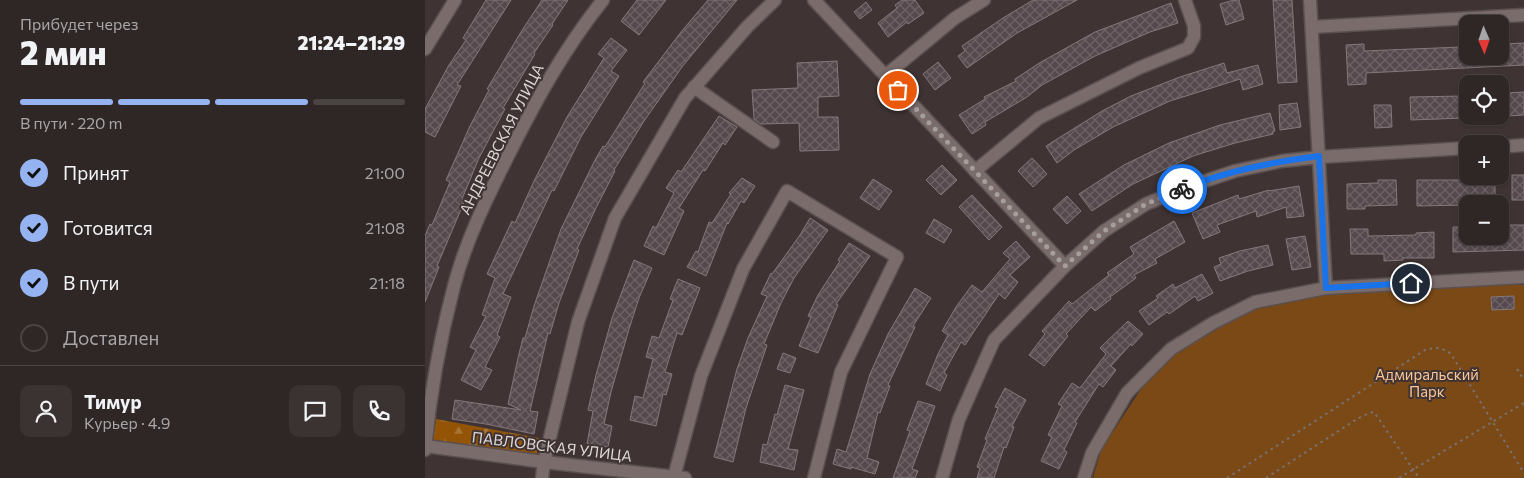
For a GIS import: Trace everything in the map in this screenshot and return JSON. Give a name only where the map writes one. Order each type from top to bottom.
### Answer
[{"type":"street","points":[[425,48],[455,0]]},
{"type":"street","name":"АНДРЕЕВСКАЯ УЛИЦА","points":[[425,450],[427,423],[439,354],[454,285],[480,212],[539,94],[581,26],[603,0]]},
{"type":"street","points":[[542,478],[543,462],[577,322],[615,218],[685,98],[748,26],[775,0]]},
{"type":"street","points":[[814,0],[1065,266]]},
{"type":"street","points":[[885,76],[955,18],[985,0]]},
{"type":"street","points":[[975,171],[1039,118],[1139,68],[1188,48],[1194,38],[1194,26],[1185,0]]},
{"type":"street","points":[[1310,0],[1326,288]]},
{"type":"street","points":[[1312,27],[1524,15]]},
{"type":"street","points":[[694,87],[773,142]]},
{"type":"street","points":[[1509,146],[1524,145]]},
{"type":"street","points":[[942,478],[959,419],[994,340],[1065,266],[1104,231],[1146,204],[1235,170],[1282,161],[1319,156],[1459,148]]},
{"type":"street","name":"ПАВЛОВСКАЯ УЛИЦА","points":[[425,446],[543,462],[680,477],[701,376],[743,269],[787,191],[897,257],[841,372],[814,478]]},
{"type":"street","points":[[1084,478],[1092,453],[1127,393],[1171,349],[1213,323],[1255,302],[1326,288],[1524,277]]},
{"type":"path","points":[[1227,478],[1425,350],[1435,347],[1442,348],[1451,354],[1524,473]]},
{"type":"path","points":[[1517,369],[1524,380]]},
{"type":"path","points":[[1399,478],[1524,404]]},
{"type":"path","points":[[1266,478],[1369,413],[1374,412],[1419,478]]},
{"type":"green space","name":"Адмиральский Парк","points":[[1457,285],[1524,285],[1524,478],[1093,478],[1101,450],[1143,386],[1180,347],[1245,310],[1321,292]]},
{"type":"green space","points":[[436,419],[539,438],[537,454],[433,441]]},
{"type":"building","points":[[486,0],[511,0],[457,85],[461,86],[435,137],[425,132],[425,109],[449,65],[466,40],[463,38]]},
{"type":"building","points":[[542,0],[568,0],[534,53],[503,108],[505,109],[479,158],[462,199],[465,200],[437,266],[439,267],[425,302],[425,236],[430,224],[432,225],[450,182],[446,180],[470,126],[489,90],[487,89]]},
{"type":"building","points":[[637,0],[666,0],[639,35],[621,21]]},
{"type":"building","points":[[708,0],[737,0],[682,67],[644,121],[614,170],[596,208],[577,249],[579,250],[559,303],[550,334],[548,333],[530,411],[538,412],[534,434],[452,419],[455,400],[521,410],[508,404],[518,358],[523,338],[525,338],[561,229],[595,160],[645,83],[643,82]]},
{"type":"building","points":[[902,0],[915,0],[924,13],[908,24],[907,22],[888,37],[878,23],[897,8],[895,5]]},
{"type":"building","points":[[1033,0],[1077,0],[1017,33],[967,68],[958,56],[965,51],[962,46]]},
{"type":"building","points":[[1239,0],[1244,19],[1226,25],[1220,4]]},
{"type":"building","points":[[1273,0],[1292,0],[1297,82],[1278,83]]},
{"type":"building","points":[[866,2],[872,10],[860,19],[854,12]]},
{"type":"building","points":[[1171,3],[1178,23],[1150,32],[1095,56],[1042,85],[1027,97],[985,122],[986,125],[972,134],[959,115],[985,99],[984,97],[1016,81],[1015,79],[1041,62],[1095,32]]},
{"type":"building","points":[[611,38],[627,50],[611,71],[619,76],[581,137],[554,191],[552,190],[503,294],[511,297],[497,335],[500,337],[485,367],[492,370],[481,390],[461,380],[476,350],[470,347],[486,316],[482,315],[495,278],[487,274],[512,221],[515,223],[567,117],[604,58],[598,54]]},
{"type":"building","points":[[1524,43],[1524,65],[1366,73],[1366,84],[1348,85],[1346,45],[1364,44],[1364,51],[1459,47],[1459,65],[1509,65],[1509,44]]},
{"type":"building","points":[[837,61],[839,96],[818,97],[818,117],[838,117],[839,150],[800,151],[799,123],[761,124],[754,119],[752,90],[798,88],[797,63]]},
{"type":"building","points":[[938,62],[951,78],[935,90],[923,74]]},
{"type":"building","points":[[1224,63],[1227,73],[1258,65],[1263,84],[1243,90],[1240,79],[1170,101],[1113,127],[1074,150],[1057,163],[1046,146],[1102,111],[1131,96],[1180,77]]},
{"type":"building","points":[[1524,92],[1524,115],[1509,116],[1509,93]]},
{"type":"building","points":[[1459,96],[1459,118],[1411,120],[1410,97]]},
{"type":"building","points":[[1297,103],[1301,127],[1280,130],[1279,105]]},
{"type":"building","points":[[1374,105],[1391,105],[1392,127],[1375,128]]},
{"type":"building","points":[[1270,113],[1275,131],[1273,131],[1273,134],[1193,156],[1133,184],[1092,211],[1079,194],[1124,165],[1169,143],[1220,125]]},
{"type":"building","points":[[719,116],[737,127],[725,145],[723,143],[705,171],[703,170],[679,208],[684,211],[664,255],[644,246],[653,226],[656,228],[674,193],[666,188],[678,170],[681,172]]},
{"type":"building","points":[[1032,158],[1047,174],[1033,187],[1018,171]]},
{"type":"building","points":[[942,165],[957,180],[941,195],[926,180]]},
{"type":"building","points":[[1512,175],[1524,175],[1524,200],[1512,200]]},
{"type":"building","points":[[742,178],[755,186],[744,203],[741,201],[727,223],[706,276],[687,267],[696,251],[698,252],[709,222],[712,223],[731,194],[729,193]]},
{"type":"building","points":[[873,179],[892,191],[879,210],[860,198]]},
{"type":"building","points":[[1378,180],[1396,180],[1397,205],[1365,206],[1365,209],[1347,209],[1347,184],[1378,183]]},
{"type":"building","points":[[1417,180],[1459,180],[1459,185],[1495,185],[1495,195],[1459,195],[1459,205],[1417,206]]},
{"type":"building","points":[[1299,186],[1304,216],[1287,218],[1286,207],[1257,217],[1256,211],[1217,225],[1220,232],[1203,239],[1192,213],[1238,195],[1239,199],[1269,190]]},
{"type":"building","points":[[972,195],[1002,227],[989,240],[959,207]]},
{"type":"building","points":[[1067,196],[1081,211],[1067,224],[1053,209]]},
{"type":"building","points":[[810,218],[828,230],[794,278],[764,344],[767,345],[746,408],[733,462],[714,457],[737,369],[748,338],[767,296],[761,294],[771,273],[800,235]]},
{"type":"building","points":[[934,219],[952,230],[944,243],[926,233]]},
{"type":"building","points":[[1174,221],[1185,242],[1155,259],[1157,263],[1134,275],[1136,278],[1110,297],[1111,299],[1095,311],[1091,307],[1066,334],[1068,336],[1044,366],[1029,355],[1045,334],[1042,331],[1069,301],[1072,304],[1109,275],[1107,273],[1134,254],[1130,247]]},
{"type":"building","points":[[1509,225],[1524,225],[1524,250],[1453,252],[1453,227],[1459,227],[1459,245],[1509,245]]},
{"type":"building","points":[[1350,229],[1368,229],[1368,236],[1416,235],[1416,233],[1434,232],[1434,258],[1403,258],[1403,260],[1384,261],[1384,254],[1351,254]]},
{"type":"building","points":[[1305,236],[1311,267],[1292,270],[1286,239]]},
{"type":"building","points":[[1016,241],[1030,257],[1010,275],[1018,282],[1005,299],[999,294],[965,345],[961,342],[944,373],[947,375],[940,391],[926,384],[948,335],[942,331],[956,307],[972,285],[982,292],[1010,259],[1003,253]]},
{"type":"building","points":[[849,243],[870,256],[836,304],[838,305],[818,353],[799,346],[811,317],[808,316],[818,295]]},
{"type":"building","points":[[1268,245],[1273,265],[1220,281],[1214,267],[1221,264],[1219,258]]},
{"type":"building","points":[[634,260],[652,268],[639,298],[611,392],[604,424],[612,426],[608,447],[587,444],[593,411],[588,410],[596,375],[612,318]]},
{"type":"building","points":[[1202,274],[1213,293],[1198,301],[1195,296],[1149,325],[1139,311],[1158,298],[1156,296],[1173,284],[1175,288]]},
{"type":"building","points":[[678,279],[700,288],[682,335],[677,333],[665,372],[672,374],[666,395],[663,394],[656,426],[630,420],[635,396],[643,398],[653,359],[646,357],[652,336],[659,338],[673,300],[670,299]]},
{"type":"building","points":[[915,288],[931,298],[913,326],[915,327],[888,385],[890,386],[880,413],[878,412],[867,458],[879,462],[875,474],[833,464],[837,449],[846,452],[870,374],[888,334]]},
{"type":"building","points":[[1514,296],[1514,309],[1492,310],[1491,297]]},
{"type":"building","points":[[1128,321],[1143,334],[1111,366],[1116,370],[1103,387],[1099,384],[1075,422],[1077,423],[1064,450],[1067,452],[1059,469],[1041,461],[1052,437],[1048,435],[1062,406],[1058,404],[1072,383],[1080,388],[1106,354],[1100,348]]},
{"type":"building","points":[[783,353],[796,358],[790,373],[777,369]]},
{"type":"building","points":[[785,385],[804,390],[788,449],[798,450],[794,470],[760,462],[763,444],[767,445]]},
{"type":"building","points":[[1005,388],[1026,400],[1012,426],[1014,427],[1006,448],[1004,447],[994,478],[977,478],[980,468],[977,467],[987,440],[985,439],[998,408],[995,407]]},
{"type":"building","points":[[918,401],[935,406],[912,469],[918,471],[915,478],[893,478],[910,431],[907,430]]},
{"type":"way so far","points":[[898,90],[1065,266],[1104,231],[1146,204],[1182,189]]},
{"type":"route","points":[[1182,189],[1235,170],[1319,156],[1326,288],[1411,283]]}]
